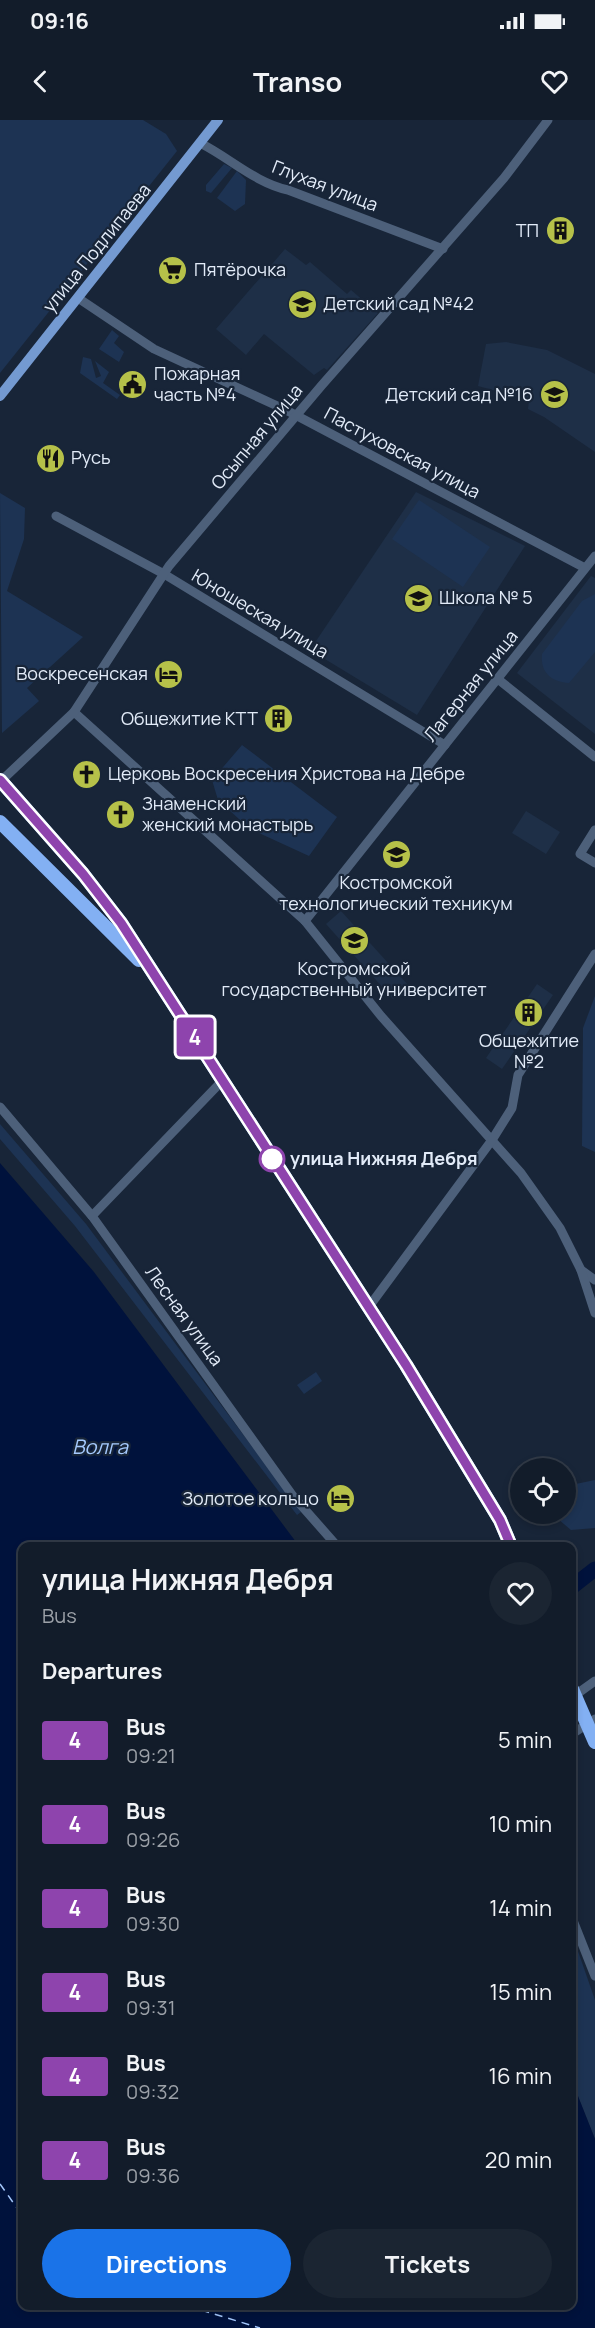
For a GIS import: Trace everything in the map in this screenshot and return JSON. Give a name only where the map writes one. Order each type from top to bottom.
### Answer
[{"type":"highway","points":[[0,781],[83,874],[161,982],[406,1365],[500,1520],[509,1542]]},
{"type":"highway","points":[[0,822],[161,982]]},
{"type":"highway","points":[[576,1697],[591,1722],[595,1742]]},
{"type":"main road","name":"улица Подлипаева","points":[[0,396],[202,144],[218,120]]},
{"type":"street","name":"Осыпная улица","points":[[0,781],[74,712],[164,574],[297,416],[504,178],[548,120]]},
{"type":"street","name":"Глухая улица","points":[[202,144],[239,165],[267,185],[288,189],[443,249]]},
{"type":"street","name":"Пастуховская улица","points":[[78,298],[154,349],[297,416],[589,567]]},
{"type":"street","name":"Юношеская улица","points":[[56,516],[164,574],[445,745]]},
{"type":"street","name":"Лагерная улица","points":[[305,921],[589,567],[595,556]]},
{"type":"street","points":[[499,680],[595,757]]},
{"type":"street","points":[[74,712],[305,921],[381,1016],[521,1173],[560,1228],[581,1270],[595,1312]]},
{"type":"street","points":[[595,830],[580,854],[595,863]]},
{"type":"street","points":[[368,1308],[492,1140],[512,1108],[518,1075],[595,954]]},
{"type":"street","points":[[92,1216],[222,1080]]},
{"type":"street","name":"Лесная улица","points":[[0,1107],[92,1216],[293,1496],[333,1542]]},
{"type":"street","points":[[581,1270],[595,1280]]},
{"type":"street","points":[[576,1690],[595,1681]]},
{"type":"street","points":[[576,1731],[591,1722]]},
{"type":"street","points":[[576,1928],[595,1976]]},
{"type":"shaded area","points":[[0,120],[143,120],[166,134],[177,151],[0,373]]},
{"type":"shaded area","points":[[224,164],[232,168],[211,193],[206,191],[206,185]]},
{"type":"shaded area","points":[[237,171],[246,180],[245,204],[235,211],[217,198]]},
{"type":"shaded area","name":"Детский сад №42","points":[[285,249],[306,265],[310,262],[347,294],[351,290],[378,313],[327,370],[324,368],[314,375],[264,334],[246,355],[216,329]]},
{"type":"shaded area","points":[[112,330],[119,336],[114,343],[124,352],[119,362],[99,349]]},
{"type":"shaded area","name":"Детский сад №16","points":[[506,342],[547,350],[595,374],[595,452],[544,417],[528,409],[529,400],[478,386],[486,344]]},
{"type":"shaded area","points":[[83,357],[91,359],[96,378],[101,376],[95,361],[109,372],[103,383],[120,395],[117,399],[80,373]]},
{"type":"shaded area","name":"Школа № 5","points":[[416,492],[525,546],[417,715],[310,650]]},
{"type":"shaded area","points":[[0,493],[25,508],[24,539],[7,591],[83,637],[27,688],[39,701],[2,733]]},
{"type":"shaded area","points":[[419,500],[490,547],[463,587],[392,539]]},
{"type":"shaded area","points":[[591,576],[595,578],[595,734],[517,673]]},
{"type":"shaded area","points":[[595,594],[595,652],[569,683],[557,681],[545,671],[542,654],[582,601]]},
{"type":"shaded area","points":[[242,745],[337,817],[309,856],[250,829],[218,800],[212,780]]},
{"type":"shaded area","points":[[526,811],[560,832],[546,854],[512,833]]},
{"type":"shaded area","name":"Костромской государственный университет","points":[[341,911],[408,985],[393,999],[326,924]]},
{"type":"shaded area","name":"Костромской государственный университет","points":[[537,984],[553,995],[502,1069],[486,1058]]},
{"type":"shaded area","points":[[595,996],[595,1152],[582,1146],[583,1028]]},
{"type":"shaded area","points":[[0,1124],[86,1224],[301,1512],[297,1515],[75,1226],[0,1139]]},
{"type":"shaded area","points":[[316,1372],[322,1381],[304,1394],[297,1385]]},
{"type":"shaded area","points":[[595,1480],[595,1528],[571,1530],[564,1524],[576,1524],[576,1484]]},
{"type":"shaded area","points":[[576,1945],[595,2000],[595,2139],[576,2091]]},
{"type":"water","name":"Волга","points":[[0,1163],[94,1272],[296,1542],[18,1542],[18,2310],[576,2310],[576,2091],[595,2139],[595,2328],[0,2328]]},
{"type":"waterway","points":[[576,1584],[595,1569]]},
{"type":"ferry route","points":[[0,2184],[18,2209]]},
{"type":"ferry route","points":[[201,2310],[260,2328]]},
{"type":"bus line","name":"4","points":[[0,780],[83,874],[121,923],[161,982],[308,1216],[406,1365],[500,1520],[509,1542]]},
{"type":"place","name":"ТП","points":[[560,231]]},
{"type":"place","name":"Пятёрочка","points":[[173,270]]},
{"type":"place","name":"Детский сад №42","points":[[302,304]]},
{"type":"place","name":"Пожарная часть №4","points":[[133,384]]},
{"type":"place","name":"Детский сад №16","points":[[554,395]]},
{"type":"place","name":"Русь","points":[[50,458]]},
{"type":"place","name":"Школа № 5","points":[[418,598]]},
{"type":"place","name":"Воскресенская","points":[[169,674]]},
{"type":"place","name":"Общежитие КТТ","points":[[279,719]]},
{"type":"place","name":"Церковь Воскресения Христова на Дебре","points":[[87,774]]},
{"type":"place","name":"Знаменский женский монастырь","points":[[121,814]]},
{"type":"place","name":"Костромской технологический техникум","points":[[396,854]]},
{"type":"place","name":"Костромской государственный университет","points":[[354,940]]},
{"type":"place","name":"Общежитие №2","points":[[529,1012]]},
{"type":"place","name":"улица Нижняя Дебря","points":[[272,1159]]},
{"type":"place","name":"Золотое кольцо","points":[[340,1499]]}]
